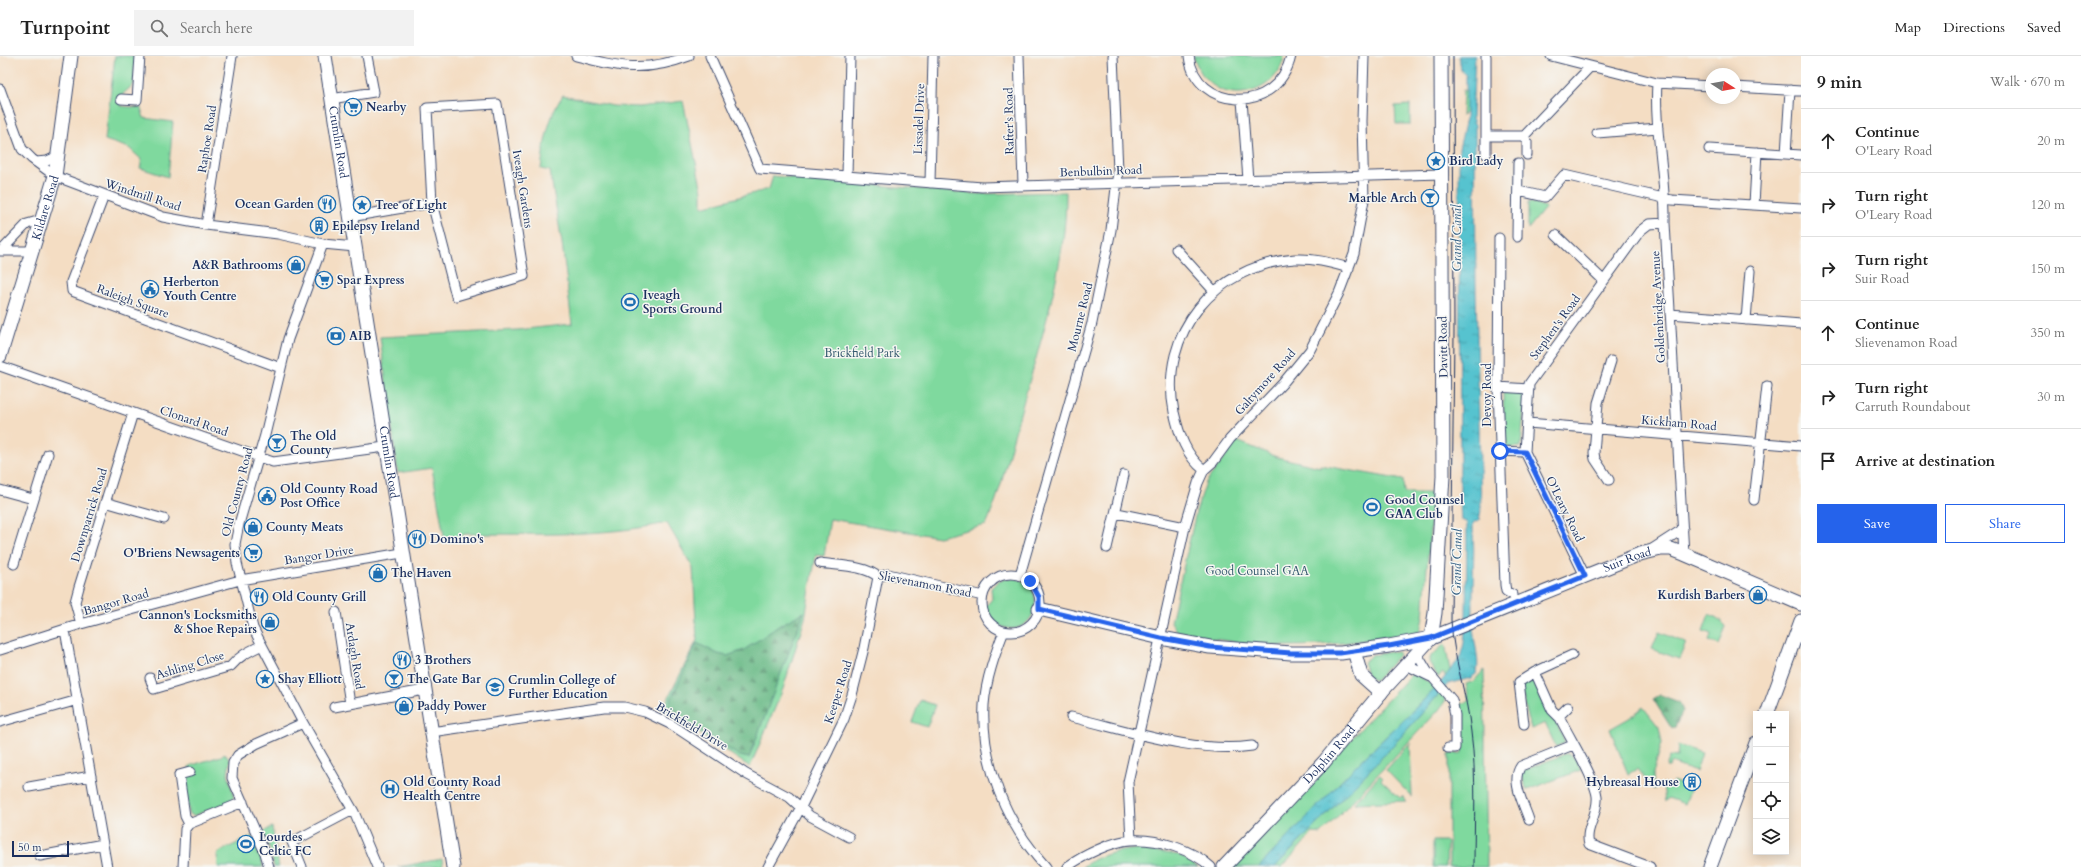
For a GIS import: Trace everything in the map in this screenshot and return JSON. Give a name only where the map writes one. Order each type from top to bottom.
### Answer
[{"type":"main road","name":"Kildare Road","points":[[0,356],[55,176],[71,56]]},
{"type":"main road","name":"Crumlin Road","points":[[325,56],[402,553],[453,867]]},
{"type":"main road","name":"Davitt Road","points":[[1431,638],[1435,613],[1442,494],[1441,56]]},
{"type":"main road","name":"Suir Road","points":[[1431,638],[1585,576],[1649,552],[1666,549],[1684,554],[1801,604]]},
{"type":"main road","points":[[1039,609],[1161,638],[1210,647],[1264,652],[1291,653],[1354,651],[1431,638]]},
{"type":"main road","points":[[1768,711],[1801,621]]},
{"type":"main road","name":"Dolphin Road","points":[[1224,867],[1324,762],[1381,693],[1431,638]]},
{"type":"main road","points":[[1354,651],[1361,675],[1381,693]]},
{"type":"main road","points":[[1710,867],[1755,747]]},
{"type":"street","points":[[121,99],[136,100],[140,56]]},
{"type":"street","name":"Raphoe Road","points":[[206,225],[232,56]]},
{"type":"street","points":[[331,99],[374,92],[367,56]]},
{"type":"street","points":[[576,56],[632,68],[674,62],[689,56]]},
{"type":"street","name":"Benbulbin Road","points":[[710,56],[760,170],[847,175],[982,187],[1442,174]]},
{"type":"street","points":[[847,175],[850,56]]},
{"type":"street","name":"Lissadel Drive","points":[[930,183],[933,56]]},
{"type":"street","name":"Rafter's Road","points":[[1019,56],[1023,185]]},
{"type":"street","name":"Mourne Road","points":[[1020,575],[1092,323],[1110,237],[1117,183],[1113,56]]},
{"type":"street","points":[[1189,56],[1192,70],[1208,87],[1228,98],[1242,100],[1276,87],[1285,73],[1291,56]]},
{"type":"street","name":"Galtymore Road","points":[[1131,840],[1128,782],[1194,494],[1204,470],[1234,434],[1283,383],[1310,350],[1329,315],[1349,268],[1361,220],[1364,176],[1362,120],[1364,56]]},
{"type":"street","points":[[1486,56],[1486,154]]},
{"type":"street","points":[[1551,56],[1657,83],[1705,86]]},
{"type":"street","points":[[1486,136],[1524,136],[1590,67]]},
{"type":"street","name":"Goldenbridge Avenue","points":[[1657,83],[1658,128],[1662,185],[1665,198],[1665,223],[1684,554]]},
{"type":"street","points":[[1741,87],[1801,91]]},
{"type":"street","name":"Windmill Road","points":[[0,89],[20,145],[36,162],[55,176],[104,196],[163,217],[206,225],[278,234],[323,244],[355,247]]},
{"type":"street","points":[[1786,154],[1790,90]]},
{"type":"street","points":[[1242,100],[1248,180]]},
{"type":"street","name":"Iveagh Gardens","points":[[497,104],[524,276],[456,296],[432,203],[427,108],[497,104]]},
{"type":"street","points":[[1597,133],[1658,128]]},
{"type":"street","points":[[1524,136],[1527,142],[1527,154]]},
{"type":"street","points":[[1709,150],[1801,155]]},
{"type":"street","points":[[1754,204],[1756,152]]},
{"type":"street","points":[[36,162],[47,161],[58,156]]},
{"type":"street","points":[[1517,238],[1519,190],[1518,163]]},
{"type":"street","points":[[1519,190],[1546,197],[1564,175],[1665,198],[1801,208]]},
{"type":"street","name":"Raleigh Square","points":[[104,196],[71,282],[72,291],[281,368]]},
{"type":"street","points":[[350,218],[432,203]]},
{"type":"street","points":[[0,251],[27,224],[41,220]]},
{"type":"street","name":"Stephen's Road","points":[[1528,423],[1529,384],[1644,227],[1649,224],[1665,223]]},
{"type":"street","points":[[1556,235],[1604,280]]},
{"type":"street","name":"Devoy Road","points":[[1499,238],[1498,387],[1505,585],[1506,591],[1513,595]]},
{"type":"street","name":"Old County Road","points":[[323,244],[288,339],[235,544],[240,580],[254,628],[303,723],[353,810],[377,867]]},
{"type":"street","points":[[1176,249],[1214,291]]},
{"type":"street","points":[[0,251],[31,251]]},
{"type":"street","points":[[1204,470],[1194,462],[1184,444],[1174,410],[1171,383],[1178,346],[1185,328],[1214,291],[1237,274],[1253,267],[1295,259],[1315,260],[1349,268]]},
{"type":"street","points":[[1746,320],[1750,271]]},
{"type":"street","points":[[1670,314],[1801,324]]},
{"type":"street","points":[[1609,480],[1594,457],[1595,427],[1600,396],[1611,361]]},
{"type":"street","name":"Clonard Road","points":[[0,366],[273,462],[287,462],[386,448]]},
{"type":"street","points":[[1754,500],[1767,386]]},
{"type":"street","points":[[1498,387],[1528,389]]},
{"type":"street","name":"Downpatrick Road","points":[[81,624],[75,602],[133,413]]},
{"type":"street","points":[[1500,451],[1525,452],[1528,423]]},
{"type":"street","name":"Kickham Road","points":[[1528,423],[1595,427],[1801,446]]},
{"type":"street","name":"O'Leary Road","points":[[1525,452],[1585,576]]},
{"type":"street","points":[[14,564],[48,454]]},
{"type":"street","points":[[1107,548],[1117,513],[1124,475]]},
{"type":"street","points":[[0,490],[33,499]]},
{"type":"street","points":[[105,502],[164,519]]},
{"type":"street","points":[[1117,513],[1185,528]]},
{"type":"street","points":[[1649,552],[1683,529]]},
{"type":"street","name":"Bangor Drive","points":[[240,580],[402,553]]},
{"type":"street","name":"Slievenamon Road","points":[[820,564],[865,571],[878,577],[888,574],[984,596]]},
{"type":"street","points":[[1013,574],[1020,575],[1034,586],[1039,597],[1039,609],[1037,615],[1029,626],[1017,631],[1004,631],[988,620],[983,608],[984,596],[990,584],[1000,576],[1013,574]]},
{"type":"street","name":"Keeper Road","points":[[768,867],[833,744],[852,695],[864,648],[878,577]]},
{"type":"street","name":"Bangor Road","points":[[0,650],[81,624],[240,580]]},
{"type":"street","name":"Ardagh Road","points":[[336,612],[350,704]]},
{"type":"street","points":[[65,630],[107,867]]},
{"type":"street","points":[[1004,631],[988,681],[984,704],[986,743],[995,780],[1010,816],[1032,851],[1046,867]]},
{"type":"street","name":"Ashling Close","points":[[150,678],[154,689],[210,673],[231,666],[237,659],[262,645]]},
{"type":"street","points":[[1417,654],[1434,679],[1448,694],[1454,707],[1455,748],[1448,748]]},
{"type":"street","points":[[1524,724],[1519,682],[1535,672],[1572,654]]},
{"type":"street","points":[[1406,666],[1434,679]]},
{"type":"street","points":[[1535,672],[1552,710],[1559,716],[1592,781],[1597,795],[1597,809],[1588,835],[1589,844],[1650,867]]},
{"type":"street","name":"Ardagh Road","points":[[334,707],[424,690]]},
{"type":"street","points":[[0,722],[78,700]]},
{"type":"street","name":"Brickfield Drive","points":[[431,732],[586,708],[624,707],[653,715],[672,725],[746,774],[789,797],[801,807]]},
{"type":"street","points":[[1559,716],[1568,707]]},
{"type":"street","points":[[1071,717],[1188,744],[1220,749],[1252,746]]},
{"type":"street","points":[[269,867],[265,853],[232,778],[231,770],[236,758],[256,744],[303,723]]},
{"type":"street","points":[[1529,820],[1517,784],[1517,772],[1521,766],[1573,745]]},
{"type":"street","points":[[189,824],[185,816],[179,775],[190,772]]},
{"type":"street","points":[[29,787],[92,776]]},
{"type":"street","points":[[183,867],[183,839],[185,829],[189,824],[243,802]]},
{"type":"street","points":[[801,807],[810,816],[850,837]]},
{"type":"street","points":[[302,867],[292,842],[353,810]]},
{"type":"street","points":[[1067,867],[1075,861],[1105,847],[1131,840],[1163,844],[1184,850],[1202,858],[1211,867]]},
{"type":"street","points":[[40,856],[103,844]]},
{"type":"green space","points":[[115,56],[135,56],[134,84],[123,94],[121,106],[141,108],[144,118],[173,122],[168,177],[140,168],[142,160],[129,148],[105,140]]},
{"type":"green space","points":[[1193,56],[1284,56],[1280,68],[1273,78],[1264,86],[1253,91],[1241,93],[1228,92],[1217,88],[1202,75]]},
{"type":"green space","points":[[1463,90],[1467,91],[1467,111],[1462,116]]},
{"type":"green space","name":"Brickfield Park","points":[[563,95],[613,106],[640,107],[683,101],[702,191],[702,207],[769,189],[773,176],[978,194],[1066,192],[1062,247],[1057,276],[1043,333],[1001,484],[986,525],[939,537],[830,519],[824,556],[816,555],[805,618],[783,689],[750,767],[663,709],[697,640],[693,568],[667,523],[617,531],[592,533],[465,534],[455,541],[445,542],[432,468],[398,473],[380,337],[517,330],[572,324],[562,243],[550,171],[541,169],[545,140],[550,121]]},
{"type":"green space","points":[[1410,105],[1410,124],[1396,124],[1395,106]]},
{"type":"green space","points":[[1528,202],[1546,207],[1528,229]]},
{"type":"green space","points":[[1504,392],[1521,393],[1525,398],[1521,447],[1505,448]]},
{"type":"green space","name":"Good Counsel GAA","points":[[1237,441],[1277,457],[1320,467],[1320,465],[1403,480],[1404,493],[1433,493],[1423,617],[1420,632],[1370,640],[1304,646],[1274,646],[1220,640],[1178,633],[1171,622],[1196,512],[1206,482]]},
{"type":"green space","points":[[1007,578],[1021,580],[1030,586],[1035,596],[1035,606],[1032,616],[1025,624],[1015,628],[1003,627],[996,624],[988,613],[986,606],[992,599],[991,588],[998,582]]},
{"type":"green space","points":[[804,612],[749,758],[740,756],[666,710],[697,643],[718,654],[727,656],[744,650],[780,625]]},
{"type":"green space","points":[[1709,614],[1717,618],[1726,626],[1719,645],[1709,641],[1711,634],[1703,631]]},
{"type":"green space","points":[[1659,632],[1686,643],[1679,659],[1652,649]]},
{"type":"green space","points":[[1445,644],[1450,670],[1446,677],[1443,673],[1438,677],[1429,662],[1431,656]]},
{"type":"green space","points":[[1397,651],[1399,655],[1377,679],[1374,680],[1368,677],[1363,662],[1372,655]]},
{"type":"green space","points":[[1484,670],[1487,867],[1449,867],[1449,754],[1462,753],[1459,705],[1469,701],[1466,684],[1474,681]]},
{"type":"green space","points":[[1411,675],[1418,675],[1436,688],[1358,764],[1259,867],[1231,867]]},
{"type":"green space","points":[[1523,679],[1533,679],[1549,714],[1556,722],[1565,742],[1556,747],[1545,723],[1531,729],[1520,685]]},
{"type":"green space","points":[[1441,692],[1446,700],[1438,711],[1321,834],[1313,833],[1282,867],[1275,867],[1389,750]]},
{"type":"green space","points":[[1660,695],[1679,702],[1683,711],[1675,727],[1672,729],[1653,699]]},
{"type":"green space","points":[[920,700],[935,705],[927,727],[912,722]]},
{"type":"green space","points":[[1643,707],[1659,727],[1662,743],[1653,773],[1654,791],[1637,769],[1628,774],[1610,729],[1631,717]]},
{"type":"green space","points":[[1410,743],[1412,797],[1386,770]]},
{"type":"green space","points":[[1678,745],[1702,753],[1696,772],[1671,763],[1669,767],[1666,767],[1670,756],[1677,757]]},
{"type":"green space","points":[[224,753],[230,760],[228,773],[234,798],[230,802],[193,816],[189,813],[184,778],[190,774],[189,766],[221,756]]},
{"type":"green space","points":[[1565,754],[1571,755],[1577,761],[1581,770],[1527,790],[1520,772]]},
{"type":"green space","points":[[1380,775],[1383,778],[1381,780],[1400,798],[1402,796],[1407,801],[1354,803]]},
{"type":"green space","points":[[1673,781],[1691,788],[1685,804],[1668,798],[1665,802],[1663,783],[1671,786]]},
{"type":"green space","points":[[272,827],[279,867],[274,867],[271,852],[263,832]]},
{"type":"green space","name":"Lourdes Celtic FC","points":[[252,836],[261,857],[263,867],[218,867],[217,854],[219,852]]},
{"type":"green space","points":[[1433,841],[1447,841],[1446,867],[1433,867]]},
{"type":"green space","points":[[1136,849],[1179,855],[1198,867],[1082,867],[1095,859],[1108,854]]},
{"type":"green space","points":[[442,859],[443,867],[398,867]]},
{"type":"water","points":[[1459,56],[1475,56],[1472,118],[1475,125],[1476,291],[1481,510],[1479,520],[1474,522],[1473,525],[1473,624],[1478,661],[1477,673],[1471,678],[1448,684],[1389,750],[1275,867],[1259,867],[1358,764],[1436,688],[1460,658],[1464,643],[1466,613],[1467,525],[1466,522],[1461,520],[1460,505],[1459,149],[1466,119],[1466,76],[1461,70]]},
{"type":"tram line","points":[[1453,56],[1454,333],[1451,620],[1454,648],[1469,718],[1473,749],[1475,783],[1474,867]]},
{"type":"place","name":"Nearby","points":[[353,107]]},
{"type":"place","name":"Bird Lady","points":[[1436,161]]},
{"type":"place","name":"Marble Arch","points":[[1430,198]]},
{"type":"place","name":"Ocean Garden","points":[[327,204]]},
{"type":"place","name":"Tree of Light","points":[[362,205]]},
{"type":"place","name":"Epilepsy Ireland","points":[[319,226]]},
{"type":"place","name":"A&R Bathrooms","points":[[296,265]]},
{"type":"place","name":"Spar Express","points":[[324,280]]},
{"type":"place","name":"Herberton Youth Centre","points":[[150,289]]},
{"type":"place","name":"Iveagh Sports Ground","points":[[630,302]]},
{"type":"place","name":"AIB","points":[[336,336]]},
{"type":"place","name":"The Old County","points":[[277,443]]},
{"type":"place","name":"Old County Road Post Office","points":[[267,496]]},
{"type":"place","name":"Good Counsel GAA Club","points":[[1372,507]]},
{"type":"place","name":"County Meats","points":[[253,527]]},
{"type":"place","name":"Domino's","points":[[417,539]]},
{"type":"place","name":"O'Briens Newsagents","points":[[253,553]]},
{"type":"place","name":"The Haven","points":[[378,573]]},
{"type":"place","name":"Kurdish Barbers","points":[[1758,595]]},
{"type":"place","name":"Old County Grill","points":[[259,597]]},
{"type":"place","name":"Cannon's Locksmiths & Shoe Repairs","points":[[270,622]]},
{"type":"place","name":"3 Brothers","points":[[402,660]]},
{"type":"place","name":"Shay Elliott","points":[[265,679]]},
{"type":"place","name":"The Gate Bar","points":[[394,679]]},
{"type":"place","name":"Crumlin College of Further Education","points":[[495,687]]},
{"type":"place","name":"Paddy Power","points":[[404,706]]},
{"type":"place","name":"Hybreasal House","points":[[1692,782]]},
{"type":"place","name":"Old County Road Health Centre","points":[[390,789]]},
{"type":"place","name":"Lourdes Celtic FC","points":[[246,844]]},
{"type":"route","points":[[1030,581],[1039,597],[1039,609],[1171,641],[1210,647],[1264,652],[1340,653],[1431,638],[1585,576],[1525,452],[1500,451]]},
{"type":"water label","name":"Grand Canal","points":[[1457,238]]},
{"type":"water label","name":"Grand Canal","points":[[1457,562]]}]
